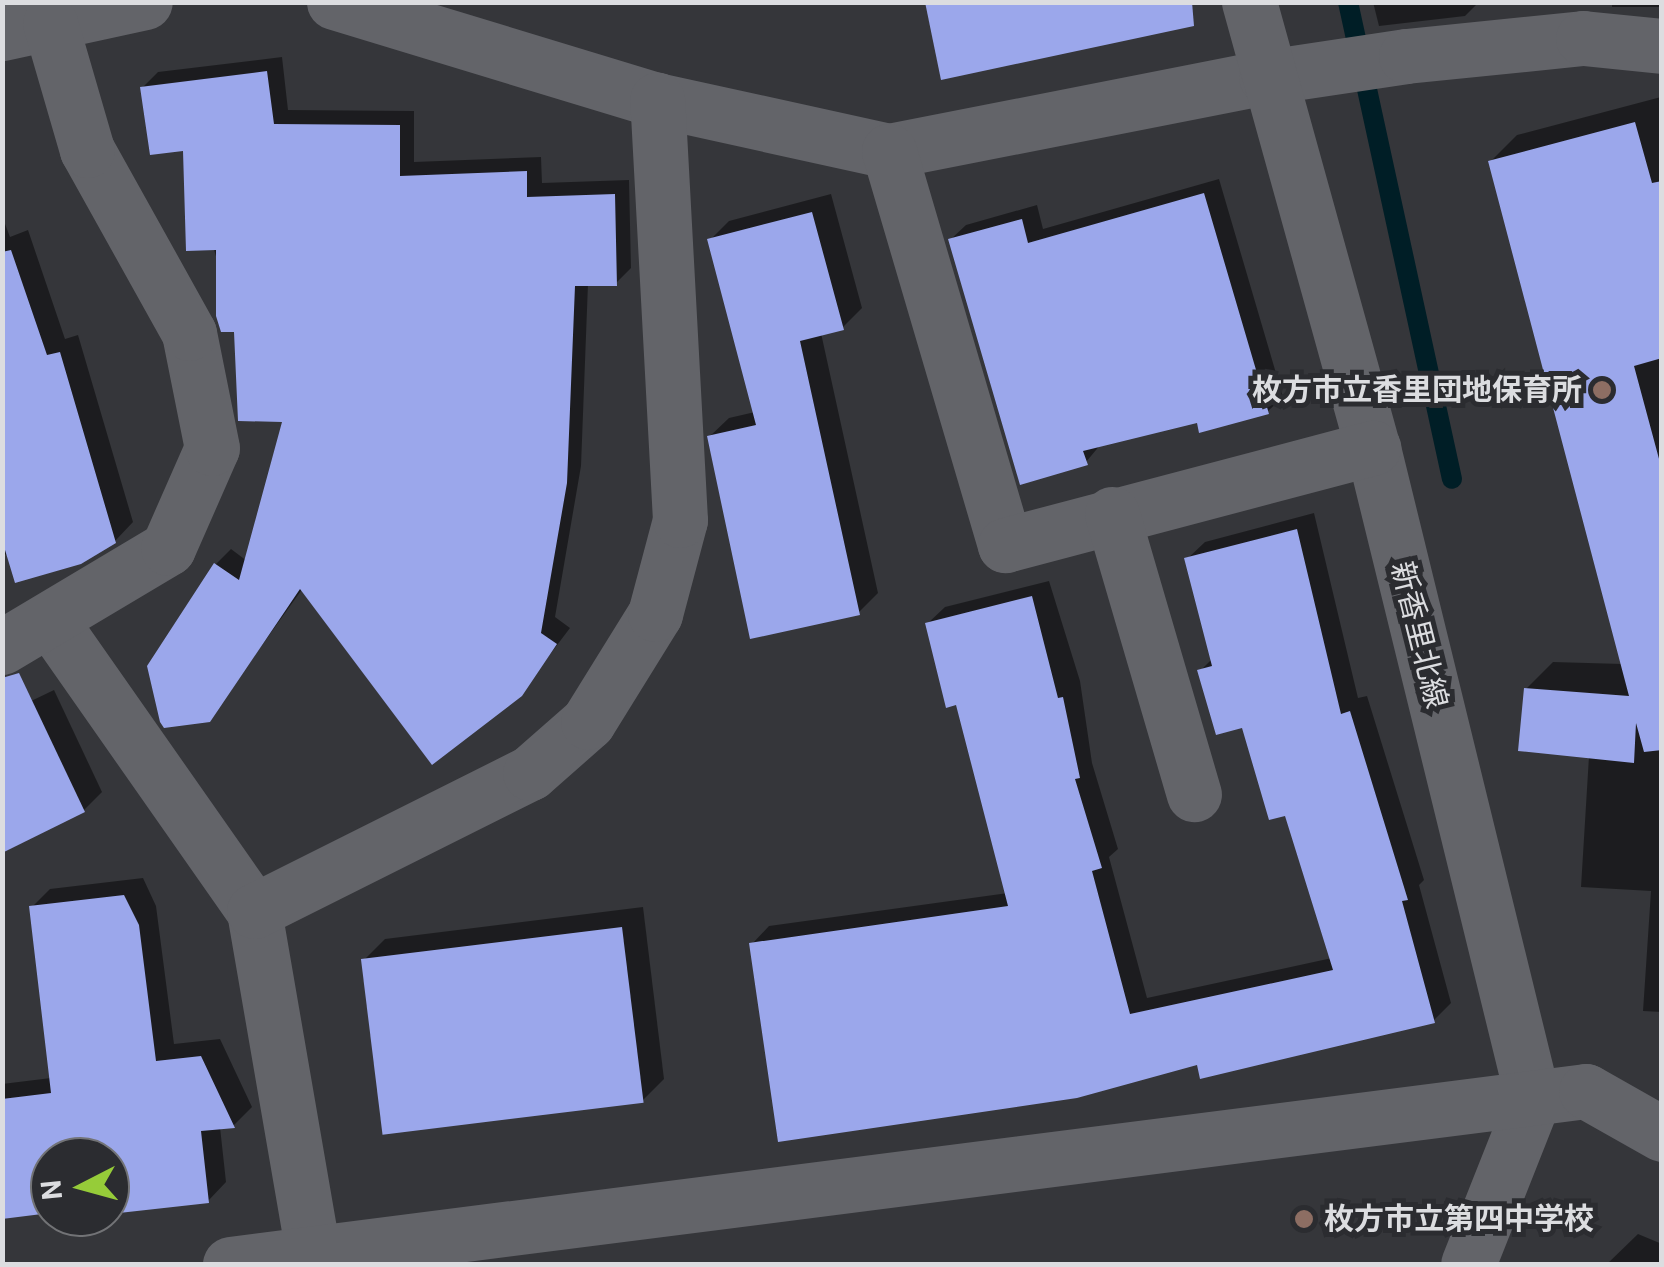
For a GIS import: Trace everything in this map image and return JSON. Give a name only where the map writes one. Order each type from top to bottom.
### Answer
[{"type":"street","points":[[2,647],[168,548],[212,448],[188,332],[87,150],[26,28],[144,2]]},
{"type":"street","points":[[334,2],[658,100],[890,151],[1291,73],[1406,56],[1579,20],[1662,46]]},
{"type":"street","name":"新香里北線","points":[[1250,2],[1291,73],[1373,448],[1533,1100]]},
{"type":"street","points":[[254,911],[530,773],[588,722],[654,614],[680,520],[658,100]]},
{"type":"street","points":[[890,151],[1004,545],[1373,448]]},
{"type":"street","points":[[1112,514],[1194,794]]},
{"type":"street","points":[[50,620],[254,911],[313,1254]]},
{"type":"street","points":[[230,1264],[1586,1091],[1662,1134]]},
{"type":"street","points":[[1468,1264],[1533,1100]]},
{"type":"building","points":[[925,2],[1192,2],[1194,26],[941,80]]},
{"type":"building","points":[[267,71],[274,124],[400,125],[400,176],[527,171],[527,197],[615,194],[617,286],[575,286],[567,483],[541,633],[557,644],[522,696],[432,765],[300,589],[210,722],[164,728],[160,722],[147,666],[214,563],[239,580],[282,422],[238,421],[234,332],[221,332],[216,316],[216,250],[186,251],[183,151],[150,155],[140,87]]},
{"type":"building","name":"枚方市立香里団地保育所","points":[[1635,122],[1652,183],[1662,181],[1662,358],[1634,366],[1662,470],[1662,750],[1644,752],[1636,723],[1634,763],[1518,751],[1524,688],[1629,696],[1488,161]]},
{"type":"building","points":[[1204,193],[1269,414],[1199,433],[1197,423],[1083,451],[1088,465],[1020,485],[948,239],[1022,219],[1028,243]]},
{"type":"building","points":[[812,212],[844,330],[800,341],[860,615],[750,639],[707,436],[756,425],[707,239]]},
{"type":"building","points":[[11,250],[47,355],[60,352],[116,543],[81,564],[15,583],[2,540],[2,252]]},
{"type":"building","points":[[1297,529],[1341,714],[1350,711],[1408,900],[1402,901],[1435,1023],[1200,1079],[1197,1065],[1077,1098],[778,1142],[749,943],[1008,906],[956,705],[946,708],[925,623],[1032,596],[1058,698],[1063,697],[1080,778],[1075,779],[1102,868],[1092,871],[1130,1014],[1333,970],[1285,816],[1269,820],[1242,728],[1216,735],[1197,670],[1212,666],[1184,558]]},
{"type":"building","points":[[19,673],[85,812],[2,853],[2,678]]},
{"type":"building","points":[[124,895],[139,925],[156,1061],[201,1056],[235,1128],[201,1131],[209,1203],[130,1212],[130,1137],[30,1137],[30,1216],[2,1219],[2,1099],[51,1093],[29,906]]},
{"type":"building","points":[[622,927],[644,1103],[383,1135],[361,959]]},
{"type":"waterway","points":[[1348,2],[1452,479]]},
{"type":"place","name":"枚方市立香里団地保育所","points":[[1602,390]]},
{"type":"place","name":"枚方市立第四中学校","points":[[1304,1219]]}]
